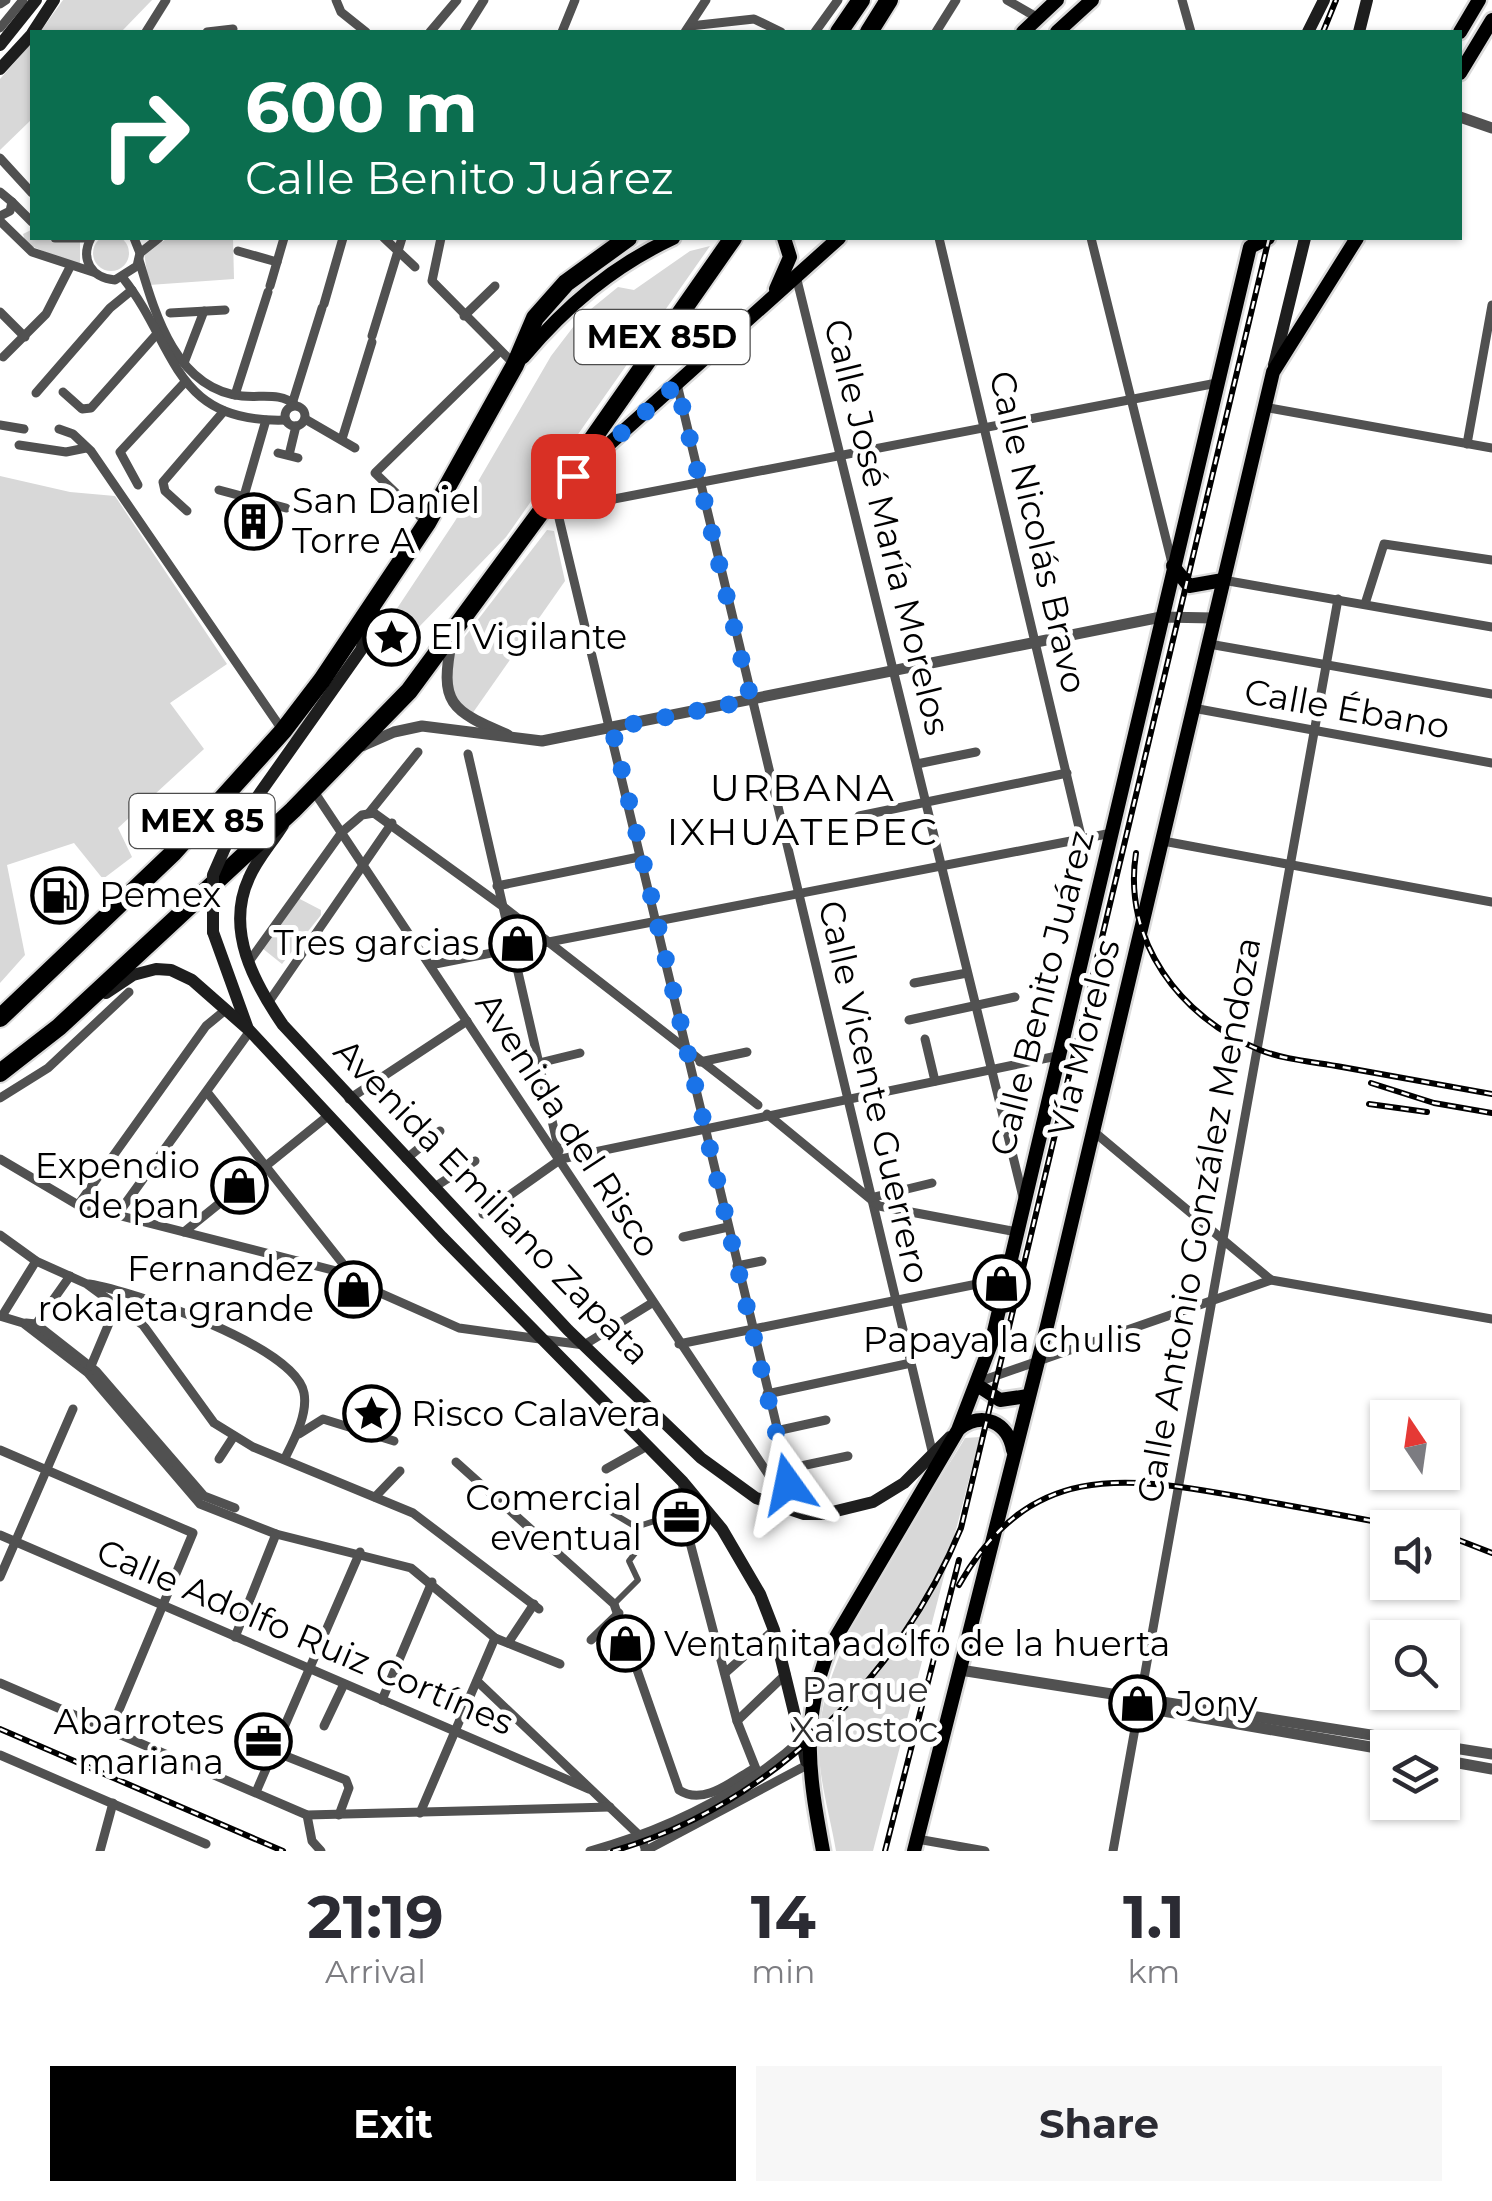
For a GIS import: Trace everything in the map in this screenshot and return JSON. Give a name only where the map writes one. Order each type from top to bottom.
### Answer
[{"type":"highway","points":[[840,30],[861,0]]},
{"type":"highway","points":[[869,30],[889,0]]},
{"type":"highway","name":"MEX 85D","points":[[515,365],[525,333],[543,306],[595,260],[625,240]]},
{"type":"highway","name":"MEX 85D","points":[[554,501],[730,242]]},
{"type":"highway","name":"MEX 85","points":[[0,1018],[173,852],[283,731],[427,523],[515,365]]},
{"type":"highway","name":"MEX 85","points":[[0,1073],[59,1027],[354,751],[452,636],[554,501]]},
{"type":"main road","points":[[2,32],[36,0]]},
{"type":"main road","points":[[35,30],[54,0]]},
{"type":"main road","points":[[1025,30],[1058,0]]},
{"type":"main road","points":[[1057,30],[1092,0]]},
{"type":"main road","points":[[1309,30],[1324,0]]},
{"type":"main road","points":[[1359,30],[1367,0]]},
{"type":"main road","points":[[1461,30],[1479,0]]},
{"type":"main road","points":[[1038,18],[1053,30]]},
{"type":"main road","points":[[1462,70],[1492,20]]},
{"type":"main road","points":[[2,32],[30,33]]},
{"type":"main road","points":[[2,32],[12,57]]},
{"type":"main road","points":[[0,69],[30,36]]},
{"type":"main road","name":"MEX 85","points":[[515,365],[584,293],[634,256],[670,240]]},
{"type":"main road","points":[[768,303],[790,257],[785,240]]},
{"type":"main road","name":"MEX 85","points":[[554,501],[838,240]]},
{"type":"main road","name":"Vía Morelos","points":[[916,1845],[1163,841],[1305,240]]},
{"type":"main road","points":[[1272,372],[1356,240]]},
{"type":"main road","name":"Calle Benito Juárez","points":[[977,1384],[1006,1278],[1250,241]]},
{"type":"main road","points":[[1173,566],[1189,586],[1223,580]]},
{"type":"main road","points":[[249,1030],[214,932],[213,875],[231,834],[361,650],[376,599]]},
{"type":"main road","name":"Avenida Emiliano Zapata","points":[[292,810],[255,866],[241,900],[240,921],[248,963],[268,1004],[349,1099],[559,1321],[701,1458],[756,1498],[778,1508],[824,1514],[873,1502],[936,1458]]},
{"type":"main road","points":[[59,1027],[126,979],[156,969],[171,970],[192,980],[223,1012],[249,1030]]},
{"type":"main road","name":"Avenida Emiliano Zapata","points":[[249,1030],[539,1337],[683,1482],[738,1554],[774,1630],[804,1737]]},
{"type":"main road","points":[[823,1851],[804,1737],[829,1649],[936,1458],[958,1430],[977,1384],[1000,1400],[1028,1396]]},
{"type":"main road","points":[[958,1430],[978,1419],[995,1422],[1008,1434],[1013,1450]]},
{"type":"street","points":[[2,32],[22,0]]},
{"type":"street","points":[[147,30],[166,0]]},
{"type":"street","points":[[336,0],[341,12],[364,30]]},
{"type":"street","points":[[440,0],[450,9]]},
{"type":"street","points":[[432,30],[457,0]]},
{"type":"street","points":[[465,30],[484,0]]},
{"type":"street","points":[[563,30],[575,0]]},
{"type":"street","points":[[688,29],[706,0]]},
{"type":"street","points":[[816,30],[838,0]]},
{"type":"street","points":[[937,30],[956,0]]},
{"type":"street","points":[[1007,0],[1038,18]]},
{"type":"street","points":[[1182,0],[1190,30]]},
{"type":"street","points":[[688,29],[754,19],[777,30]]},
{"type":"street","points":[[224,30],[233,29]]},
{"type":"street","points":[[1462,118],[1492,128]]},
{"type":"street","points":[[0,158],[30,191]]},
{"type":"street","points":[[1,191],[30,222]]},
{"type":"street","points":[[12,202],[10,210],[0,218],[18,241],[32,252],[107,280],[123,278],[157,240]]},
{"type":"street","points":[[18,241],[30,226]]},
{"type":"street","points":[[88,240],[86,258],[93,272]]},
{"type":"street","points":[[135,240],[155,336],[186,382],[220,409],[266,420],[301,423],[355,448]]},
{"type":"street","points":[[235,394],[283,240]]},
{"type":"street","points":[[286,420],[342,240]]},
{"type":"street","points":[[386,240],[415,267]]},
{"type":"street","points":[[342,439],[401,240]]},
{"type":"street","points":[[440,240],[431,278],[515,365]]},
{"type":"street","points":[[595,260],[614,240]]},
{"type":"street","name":"Calle Nicolás Bravo","points":[[939,240],[1082,840]]},
{"type":"street","points":[[1091,240],[1173,566]]},
{"type":"street","points":[[238,251],[277,262]]},
{"type":"street","points":[[1,359],[55,300],[70,267]]},
{"type":"street","name":"Calle José María Morelos","points":[[796,276],[844,456],[1023,1200]]},
{"type":"street","points":[[123,278],[184,363],[204,383],[235,394],[294,403],[304,410],[288,455]]},
{"type":"street","points":[[464,316],[495,286]]},
{"type":"street","points":[[36,393],[110,308],[132,290]]},
{"type":"street","points":[[1467,444],[1492,305]]},
{"type":"street","points":[[170,314],[226,310]]},
{"type":"street","points":[[184,363],[204,311]]},
{"type":"street","points":[[0,312],[24,337]]},
{"type":"street","points":[[62,392],[82,410],[91,408],[155,336]]},
{"type":"street","points":[[427,523],[375,473],[499,352]]},
{"type":"street","points":[[138,485],[120,452],[186,382]]},
{"type":"street","points":[[848,1456],[787,1469],[639,857],[612,728],[554,501],[844,456],[1217,383]]},
{"type":"street","name":"Calle Vicente Guerrero","points":[[677,384],[870,1198],[936,1458]]},
{"type":"street","points":[[187,512],[165,491],[163,482],[220,409],[222,391]]},
{"type":"street","points":[[1264,407],[1492,448]]},
{"type":"street","points":[[244,496],[266,420]]},
{"type":"street","points":[[0,425],[24,429]]},
{"type":"street","points":[[60,430],[73,434],[86,448],[283,731]]},
{"type":"street","points":[[19,445],[66,452],[86,448]]},
{"type":"street","points":[[218,490],[286,508]]},
{"type":"street","points":[[1364,604],[1384,544],[1492,560]]},
{"type":"street","points":[[1223,580],[1492,627]]},
{"type":"street","name":"Calle Antonio González Mendoza","points":[[1112,1851],[1226,1241],[1338,599]]},
{"type":"street","points":[[354,751],[394,732],[422,726],[542,741],[1161,617],[1214,618]]},
{"type":"street","points":[[452,636],[445,678],[454,706],[475,722],[521,740]]},
{"type":"street","points":[[1209,644],[1492,694]]},
{"type":"street","name":"Calle Ébano","points":[[1193,708],[1492,764]]},
{"type":"street","points":[[248,963],[342,832],[369,813],[418,752]]},
{"type":"street","points":[[917,764],[976,752]]},
{"type":"street","points":[[468,754],[560,1159]]},
{"type":"street","points":[[860,816],[1067,773]]},
{"type":"street","name":"Avenida del Risco","points":[[313,790],[778,1489],[787,1488],[787,1469]]},
{"type":"street","points":[[369,813],[392,823],[758,1105]]},
{"type":"street","points":[[268,1004],[392,823]]},
{"type":"street","points":[[430,965],[1112,833]]},
{"type":"street","points":[[1163,841],[1492,902]]},
{"type":"street","points":[[497,886],[639,857]]},
{"type":"street","points":[[914,983],[967,973]]},
{"type":"street","points":[[0,1098],[29,1083],[129,992]]},
{"type":"street","points":[[908,1020],[1015,997]]},
{"type":"street","points":[[78,1205],[206,1026],[223,1012]]},
{"type":"street","points":[[349,1099],[467,1021]]},
{"type":"street","points":[[116,1215],[249,1030]]},
{"type":"street","points":[[925,1039],[935,1081]]},
{"type":"street","points":[[700,1062],[747,1052]]},
{"type":"street","points":[[539,1062],[580,1053]]},
{"type":"street","points":[[483,1214],[560,1159],[1057,1056]]},
{"type":"street","points":[[207,1092],[362,1285],[459,1328],[584,1345],[652,1304]]},
{"type":"street","points":[[767,1114],[886,1209],[1016,1232]]},
{"type":"street","points":[[184,1232],[329,1116]]},
{"type":"street","points":[[1091,1130],[1270,1280]]},
{"type":"street","points":[[406,1159],[440,1132]]},
{"type":"street","points":[[0,1160],[78,1205],[352,1275]]},
{"type":"street","points":[[433,1188],[475,1161]]},
{"type":"street","points":[[870,1198],[932,1183]]},
{"type":"street","points":[[683,1238],[728,1228]]},
{"type":"street","points":[[0,1235],[36,1260],[86,1284],[150,1331],[204,1412],[234,1436],[413,1513],[537,1607],[508,1643]]},
{"type":"street","points":[[0,1248],[22,1251]]},
{"type":"street","points":[[36,1260],[1,1316],[36,1324],[91,1366],[204,1496],[235,1508]]},
{"type":"street","points":[[737,1266],[762,1260]]},
{"type":"street","points":[[70,1276],[122,1285],[183,1308]]},
{"type":"street","points":[[36,1324],[70,1276]]},
{"type":"street","points":[[679,1344],[1006,1278]]},
{"type":"street","points":[[977,1384],[1270,1280],[1492,1319]]},
{"type":"street","points":[[86,1284],[142,1295],[237,1334],[301,1383],[304,1406],[296,1436],[284,1458]]},
{"type":"street","points":[[91,1366],[115,1308]]},
{"type":"street","points":[[539,1337],[559,1321]]},
{"type":"street","points":[[23,1323],[88,1374],[200,1504],[276,1534],[360,1552],[410,1568],[432,1582],[495,1638],[560,1664]]},
{"type":"street","points":[[768,1394],[910,1363]]},
{"type":"street","points":[[0,1577],[73,1409]]},
{"type":"street","points":[[296,1436],[323,1418],[394,1441]]},
{"type":"street","points":[[776,1431],[826,1420]]},
{"type":"street","points":[[219,1459],[234,1436]]},
{"type":"street","points":[[606,1469],[647,1446]]},
{"type":"street","points":[[0,1450],[193,1533],[112,1730]]},
{"type":"street","points":[[456,1462],[617,1609],[679,1790],[692,1796],[706,1795],[756,1772]]},
{"type":"street","points":[[375,1496],[400,1472]]},
{"type":"street","points":[[683,1482],[682,1512],[737,1720],[756,1772]]},
{"type":"street","points":[[598,1506],[636,1527],[682,1512]]},
{"type":"street","points":[[591,1640],[638,1580],[629,1561],[636,1552],[636,1527]]},
{"type":"street","points":[[235,1637],[276,1534]]},
{"type":"street","name":"Calle Adolfo Ruiz Cortínes","points":[[0,1536],[589,1789]]},
{"type":"street","points":[[256,1792],[360,1552]]},
{"type":"street","points":[[382,1700],[432,1582]]},
{"type":"street","points":[[724,1672],[774,1630]]},
{"type":"street","points":[[420,1813],[495,1638]]},
{"type":"street","points":[[960,1670],[1370,1747]]},
{"type":"street","points":[[737,1720],[786,1674]]},
{"type":"street","points":[[477,1681],[640,1836],[645,1851],[806,1763]]},
{"type":"street","points":[[0,1683],[308,1816],[610,1807]]},
{"type":"street","points":[[324,1726],[344,1684]]},
{"type":"street","points":[[1138,1701],[1356,1730],[1492,1754]]},
{"type":"street","points":[[1352,1744],[1356,1730]]},
{"type":"street","points":[[590,1851],[690,1815],[804,1737]]},
{"type":"street","points":[[273,1751],[346,1780],[348,1788],[339,1815]]},
{"type":"street","points":[[0,1754],[206,1844]]},
{"type":"street","points":[[1460,1764],[1492,1770]]},
{"type":"street","points":[[100,1851],[113,1803]]},
{"type":"street","points":[[308,1816],[312,1841],[321,1851]]},
{"type":"street","points":[[916,1845],[984,1851]]},
{"type":"green space","points":[[63,0],[152,0],[123,30],[41,30]]},
{"type":"green space","points":[[30,44],[30,121],[0,150],[0,79]]},
{"type":"green space","points":[[30,230],[30,240],[80,242],[80,266],[26,244],[23,234]]},
{"type":"green space","points":[[98,240],[124,240],[128,260],[118,270],[104,270],[94,260]]},
{"type":"green space","points":[[165,240],[233,240],[234,279],[149,285],[144,253]]},
{"type":"green space","points":[[710,246],[506,537],[418,628],[394,613],[455,521],[551,356],[580,318],[618,287],[634,290],[690,251]]},
{"type":"green space","points":[[0,476],[70,492],[115,496],[227,664],[170,703],[204,749],[118,828],[132,857],[103,879],[74,843],[7,865],[25,955],[0,983]]},
{"type":"green space","points":[[547,530],[554,531],[565,581],[472,714],[455,704],[450,656]]},
{"type":"green space","points":[[298,898],[321,910],[321,915],[282,964],[262,948]]},
{"type":"green space","name":"Parque Xalostoc","points":[[980,1437],[873,1851],[836,1851],[822,1780],[819,1738],[824,1701],[837,1663],[875,1584],[965,1438]]},
{"type":"railway","points":[[1324,30],[1336,0]]},
{"type":"railway","points":[[613,1851],[670,1830],[725,1802],[776,1768],[823,1728],[865,1684],[903,1635],[935,1583],[961,1528],[1269,240]]},
{"type":"railway","points":[[1136,853],[1134,885],[1138,916],[1148,945],[1182,997],[1231,1036],[1290,1058],[1492,1094]]},
{"type":"railway","points":[[1371,1083],[1434,1103],[1492,1113]]},
{"type":"railway","points":[[1369,1104],[1427,1112]]},
{"type":"railway","points":[[959,1585],[986,1545],[1016,1516],[1047,1497],[1081,1487],[1157,1484],[1370,1521]]},
{"type":"railway","points":[[1460,1541],[1492,1553]]},
{"type":"railway","points":[[885,1851],[959,1560]]},
{"type":"railway","points":[[0,1729],[283,1851]]},
{"type":"place","name":"San Daniel Torre A","points":[[253,521]]},
{"type":"place","name":"El Vigilante","points":[[391,637]]},
{"type":"place","name":"Pemex","points":[[60,895]]},
{"type":"place","name":"Tres garcias","points":[[518,943]]},
{"type":"place","name":"Expendio de pan","points":[[239,1186]]},
{"type":"place","name":"Papaya la chulis","points":[[1002,1284]]},
{"type":"place","name":"Fernandez rokaleta grande","points":[[353,1289]]},
{"type":"place","name":"Risco Calavera","points":[[372,1414]]},
{"type":"place","name":"Comercial eventual","points":[[681,1518]]},
{"type":"place","name":"Ventanita adolfo de la huerta","points":[[625,1644]]},
{"type":"place","name":"Jony","points":[[1137,1704]]},
{"type":"place","name":"Abarrotes mariana","points":[[263,1742]]},
{"type":"district","name":"URBANA IXHUATEPEC","points":[[803,810]]},
{"type":"route","points":[[573,476],[677,384],[751,700],[612,728],[788,1484]]}]
